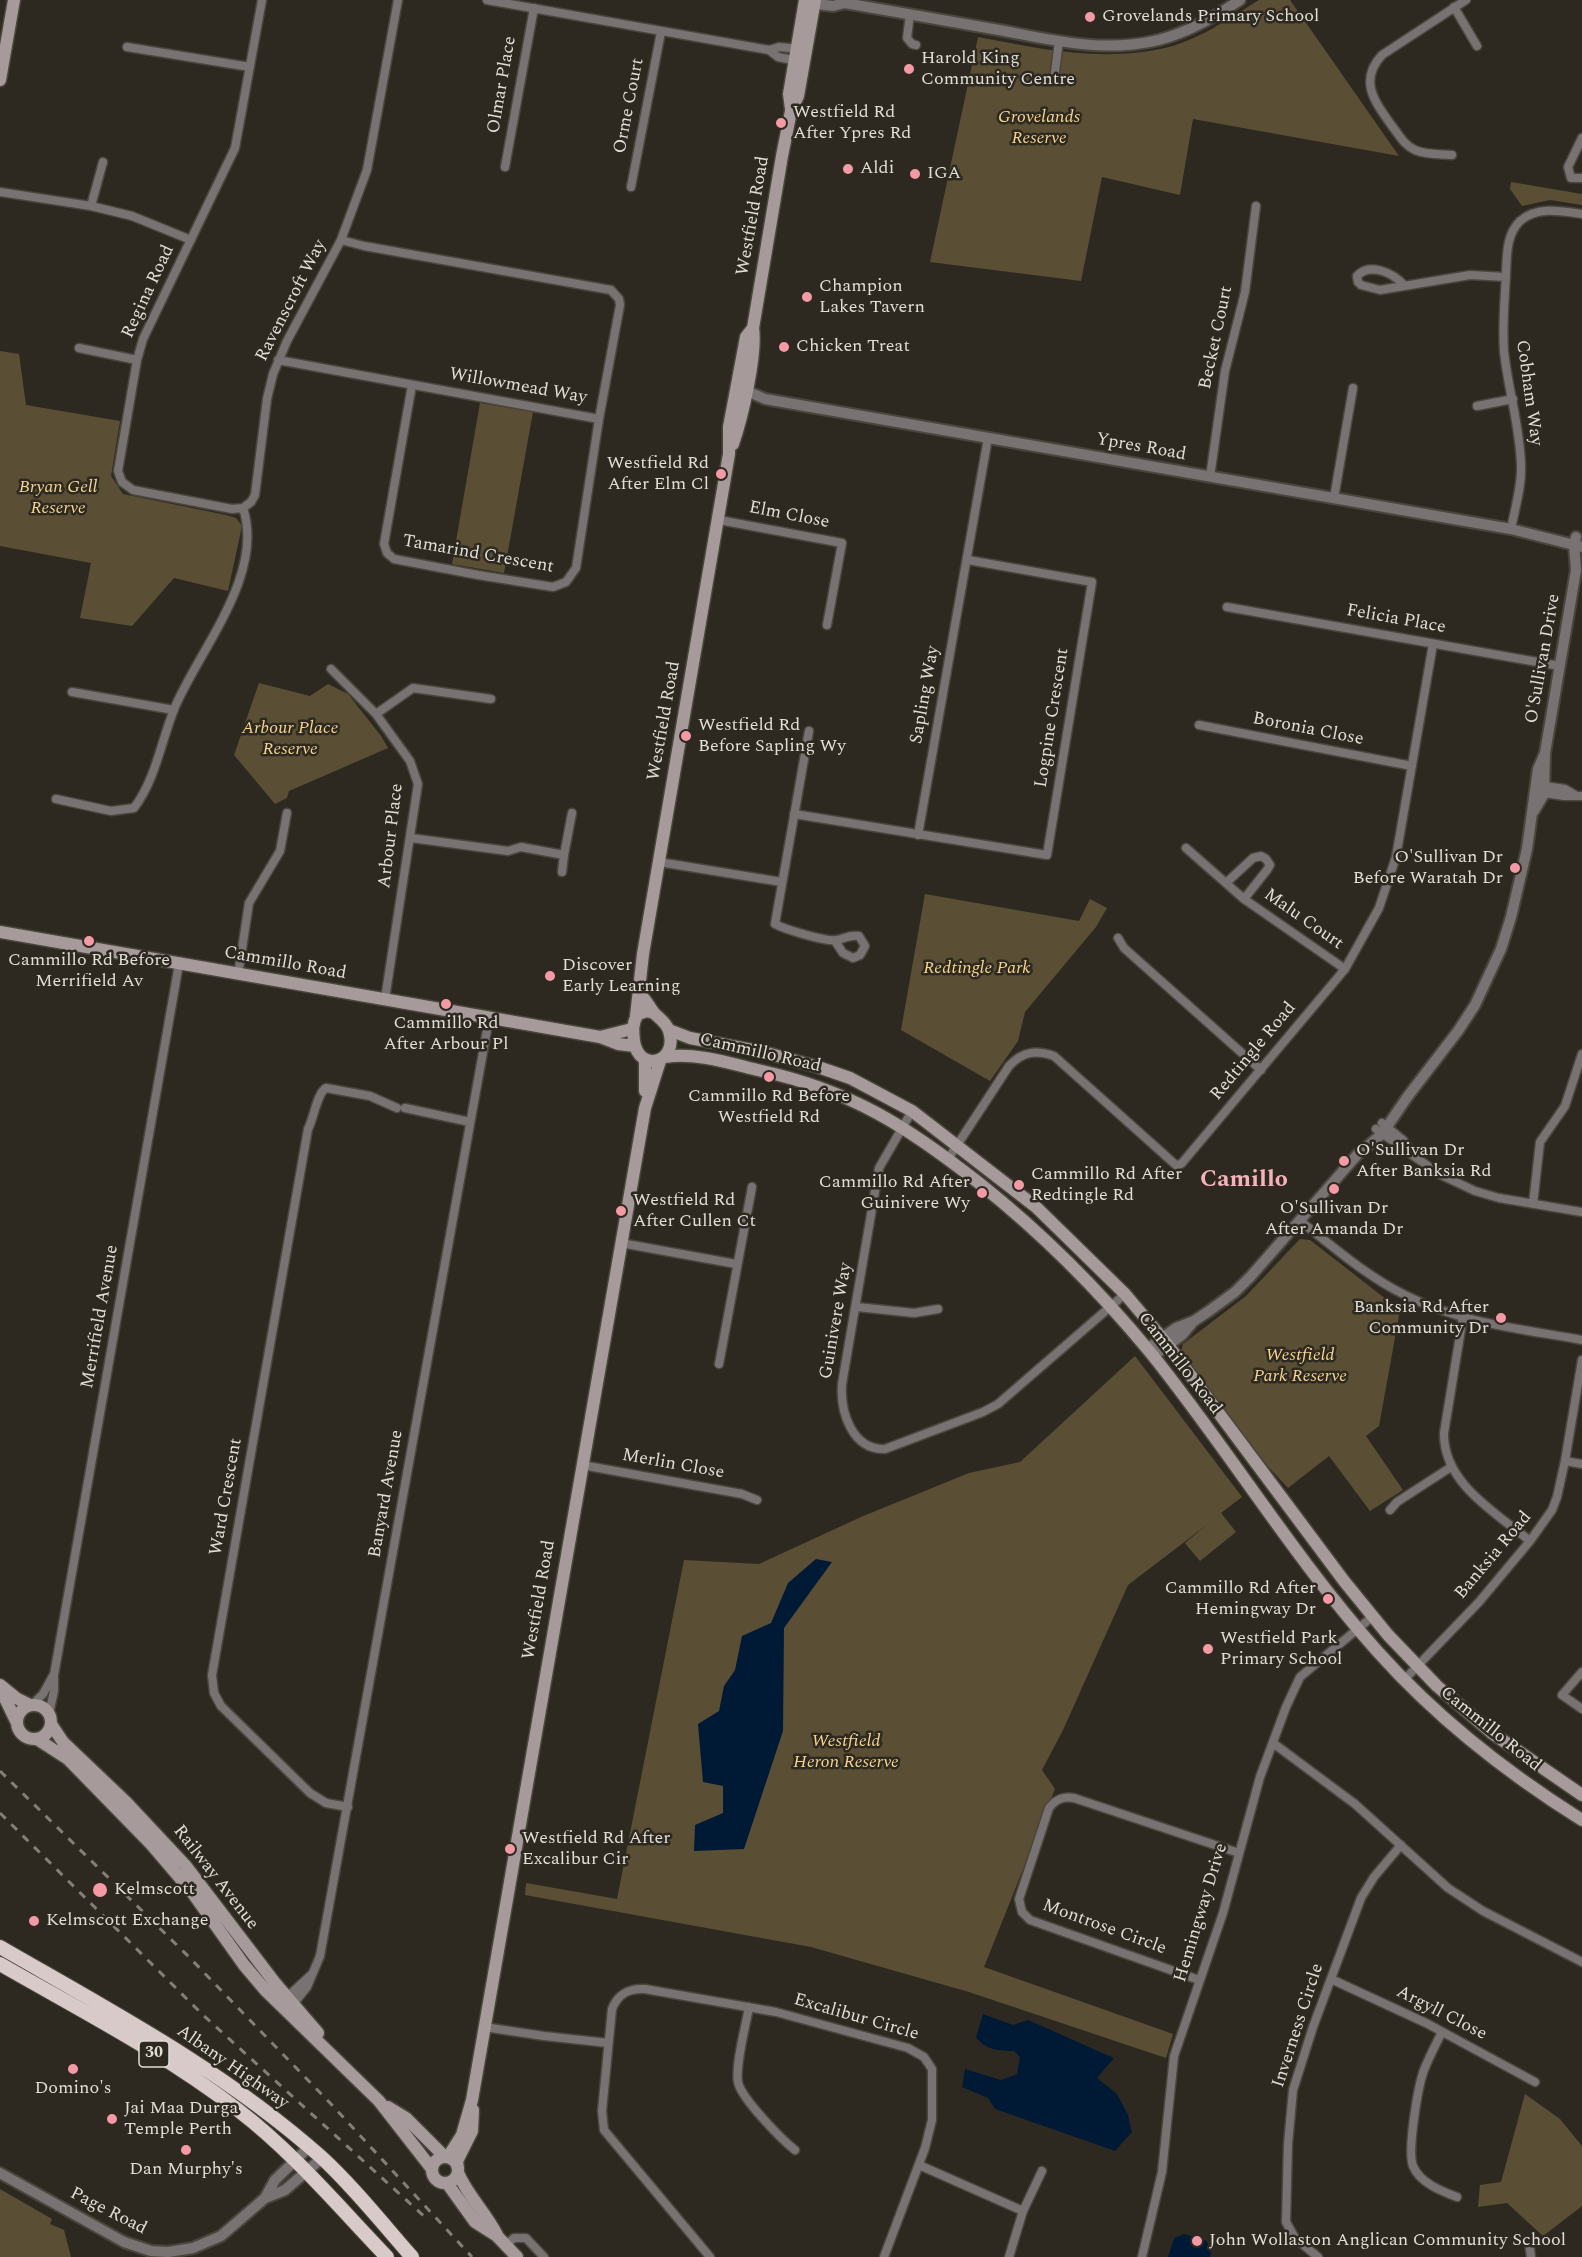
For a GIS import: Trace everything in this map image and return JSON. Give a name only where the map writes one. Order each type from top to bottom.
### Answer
[{"type":"highway","name":"Albany Highway","points":[[0,1947],[194,2060],[271,2116],[321,2158],[412,2257]]},
{"type":"highway","name":"Albany Highway","points":[[0,1964],[210,2090],[266,2133],[387,2257]]},
{"type":"highway","points":[[90,2017],[99,2003]]},
{"type":"main road","points":[[0,80],[14,0]]},
{"type":"main road","name":"Westfield Road","points":[[636,1016],[643,954],[729,454],[729,427],[742,389],[746,337],[753,328],[791,111],[789,94],[801,55],[810,2]]},
{"type":"main road","name":"Cammillo Road","points":[[0,932],[600,1037],[618,1044],[635,1046]]},
{"type":"main road","points":[[640,994],[669,1030],[670,1044],[663,1059],[651,1062],[645,1059],[635,1046],[632,1029],[636,1016],[644,1012],[654,1013]]},
{"type":"main road","name":"Cammillo Road","points":[[600,1037],[632,1029]]},
{"type":"main road","name":"Cammillo Road","points":[[669,1030],[690,1038],[763,1052],[836,1072],[912,1111],[1036,1207],[1125,1294],[1165,1341],[1372,1617],[1418,1667],[1492,1733],[1582,1795]]},
{"type":"main road","name":"Cammillo Road","points":[[663,1059],[689,1055],[783,1075],[858,1101],[902,1126],[948,1159],[1056,1248],[1150,1353],[1319,1582],[1404,1680],[1502,1767],[1582,1820]]},
{"type":"main road","name":"Westfield Road","points":[[447,2157],[462,2135],[472,2100],[645,1108],[645,1059]]},
{"type":"main road","name":"Westfield Road","points":[[645,1108],[663,1059]]},
{"type":"main road","name":"Railway Avenue","points":[[0,1687],[31,1705],[44,1707],[63,1742],[161,1838],[195,1877],[287,2004]]},
{"type":"main road","name":"Railway Avenue","points":[[0,1687],[22,1734],[37,1739],[68,1759],[151,1844],[188,1887],[244,1965],[325,2040],[341,2064],[379,2101],[432,2169]]},
{"type":"main road","points":[[16,1721],[21,1710],[31,1705]]},
{"type":"main road","points":[[37,1739],[47,1733],[50,1719]]},
{"type":"main road","points":[[224,1917],[247,1956],[247,1962],[244,1965]]},
{"type":"main road","name":"Westfield Road","points":[[458,2170],[457,2161],[472,2131],[472,2100]]},
{"type":"main road","name":"Railway Avenue","points":[[379,2101],[406,2118],[447,2157]]},
{"type":"main road","points":[[502,2240],[475,2222],[447,2183],[436,2180],[432,2169],[436,2160],[447,2157],[453,2160],[465,2188],[517,2257]]},
{"type":"main road","points":[[447,2183],[454,2179],[458,2170]]},
{"type":"street","name":"Regina Road","points":[[243,508],[232,509],[133,490],[122,482],[118,471],[136,360],[142,339],[235,148],[262,0]]},
{"type":"street","name":"Ravenscroft Way","points":[[243,508],[251,502],[255,495],[267,399],[278,360],[341,240],[367,170],[398,0]]},
{"type":"street","points":[[487,0],[769,50],[778,57],[801,55]]},
{"type":"street","points":[[810,2],[833,6],[844,1],[1059,41],[1105,46],[1152,42],[1199,25],[1240,0]]},
{"type":"street","points":[[1452,155],[1427,154],[1409,147],[1381,111],[1374,100],[1370,86],[1372,69],[1382,55],[1466,0]]},
{"type":"street","points":[[1454,7],[1477,46]]},
{"type":"street","name":"Olmar Place","points":[[505,167],[534,8]]},
{"type":"street","points":[[910,14],[907,38],[916,45]]},
{"type":"street","name":"Orme Court","points":[[631,188],[661,32]]},
{"type":"street","points":[[1054,80],[1059,41]]},
{"type":"street","points":[[127,47],[250,67]]},
{"type":"street","points":[[1582,138],[1568,167],[1571,178],[1582,178]]},
{"type":"street","points":[[91,206],[104,162]]},
{"type":"street","points":[[0,192],[91,206],[132,216],[191,240]]},
{"type":"street","name":"Becket Court","points":[[1210,477],[1225,371],[1245,292],[1256,207]]},
{"type":"street","name":"Cobham Way","points":[[1511,529],[1522,468],[1519,431],[1504,353],[1506,277],[1511,233],[1521,221],[1534,213],[1551,210],[1582,214]]},
{"type":"street","name":"Willowmead Way","points":[[278,360],[599,419],[620,305],[619,299],[610,290],[341,240]]},
{"type":"street","points":[[1404,285],[1397,278],[1375,270],[1364,270],[1357,276],[1361,285],[1374,290],[1386,290],[1470,275],[1506,277]]},
{"type":"street","points":[[79,348],[136,360]]},
{"type":"street","name":"Tamarind Crescent","points":[[412,385],[384,544],[387,553],[394,559],[478,575],[553,587],[566,582],[572,576],[576,568],[599,419]]},
{"type":"street","points":[[1334,498],[1353,388]]},
{"type":"street","name":"Ypres Road","points":[[742,389],[765,399],[1511,529],[1544,531],[1578,542]]},
{"type":"street","name":"Ypres Road","points":[[739,401],[765,399]]},
{"type":"street","points":[[1477,406],[1513,399]]},
{"type":"street","name":"Sapling Way","points":[[918,835],[988,438]]},
{"type":"street","points":[[56,799],[111,811],[134,808],[146,792],[174,710],[239,585],[249,532],[243,508]]},
{"type":"street","name":"Elm Close","points":[[718,520],[842,543],[827,625]]},
{"type":"street","name":"O'Sullivan Drive","points":[[1150,1353],[1245,1282],[1357,1155],[1363,1142],[1382,1128],[1393,1106],[1408,1096],[1475,1005],[1489,978],[1511,917],[1534,811],[1532,803],[1541,789],[1538,769],[1545,753],[1576,570],[1578,542]]},
{"type":"street","name":"O'Sullivan Drive","points":[[1576,570],[1582,557]]},
{"type":"street","name":"Logpine Crescent","points":[[918,835],[1047,855],[1092,582],[968,560]]},
{"type":"street","name":"Felicia Place","points":[[1227,607],[1560,666]]},
{"type":"street","name":"Redtingle Road","points":[[948,1159],[1009,1066],[1022,1056],[1040,1051],[1054,1056],[1177,1166],[1345,969],[1378,908],[1396,857],[1433,644]]},
{"type":"street","name":"Arbour Place","points":[[331,669],[376,714],[410,761],[418,784],[385,999]]},
{"type":"street","points":[[376,714],[413,688],[491,699]]},
{"type":"street","points":[[72,692],[174,710]]},
{"type":"street","name":"Boronia Close","points":[[1199,725],[1412,766]]},
{"type":"street","points":[[809,730],[775,924],[785,929],[835,941]]},
{"type":"street","points":[[1541,789],[1565,789],[1579,795]]},
{"type":"street","points":[[237,975],[249,903],[280,851],[287,813]]},
{"type":"street","points":[[562,872],[572,813]]},
{"type":"street","points":[[794,814],[918,835]]},
{"type":"street","points":[[411,838],[508,851],[521,847],[564,855]]},
{"type":"street","name":"Malu Court","points":[[1185,848],[1244,899],[1345,969]]},
{"type":"street","name":"Malu Court","points":[[1226,883],[1253,858],[1261,856],[1266,859],[1270,865],[1244,899]]},
{"type":"street","points":[[659,862],[782,882]]},
{"type":"street","points":[[1118,938],[1124,948],[1261,1070]]},
{"type":"street","name":"Merrifield Avenue","points":[[50,1719],[54,1676],[179,964]]},
{"type":"street","name":"Banyard Avenue","points":[[287,2004],[313,1973],[320,1956],[489,1019]]},
{"type":"street","points":[[1533,1204],[1540,1142],[1565,1106],[1582,1054]]},
{"type":"street","name":"Ward Crescent","points":[[348,1807],[326,1803],[310,1792],[221,1706],[212,1685],[308,1129],[316,1113],[320,1093],[326,1088],[370,1096],[401,1108],[470,1122]]},
{"type":"street","name":"Guinivere Way","points":[[912,1111],[879,1168],[842,1384],[842,1402],[855,1436],[864,1445],[885,1449],[992,1408],[1125,1294]]},
{"type":"street","points":[[1382,1128],[1439,1174],[1475,1191],[1582,1212]]},
{"type":"street","points":[[719,1364],[752,1187]]},
{"type":"street","points":[[1300,1221],[1380,1282],[1406,1296],[1463,1317],[1582,1340]]},
{"type":"street","points":[[621,1244],[736,1264]]},
{"type":"street","points":[[857,1307],[914,1313],[938,1309]]},
{"type":"street","points":[[1463,1317],[1444,1433],[1446,1452],[1451,1467],[1468,1489],[1530,1541]]},
{"type":"street","name":"Banksia Road","points":[[1404,1680],[1479,1602],[1530,1541],[1552,1510],[1565,1461],[1582,1360]]},
{"type":"street","points":[[1565,1461],[1582,1464]]},
{"type":"street","name":"Merlin Close","points":[[582,1465],[742,1494],[757,1500]]},
{"type":"street","points":[[1390,1510],[1397,1502],[1451,1467]]},
{"type":"street","name":"Hemingway Drive","points":[[1142,2257],[1162,2172],[1174,2056],[1223,1913],[1260,1778],[1286,1707],[1300,1677],[1372,1617]]},
{"type":"street","points":[[1582,1672],[1562,1695],[1582,1709]]},
{"type":"street","name":"Merrifield Avenue","points":[[31,1705],[43,1694],[54,1676]]},
{"type":"street","points":[[1273,1743],[1348,1798],[1448,1888],[1483,1911],[1582,1962]]},
{"type":"street","name":"Montrose Circle","points":[[1199,1980],[1030,1920],[1022,1912],[1019,1899],[1049,1808],[1062,1798],[1074,1798],[1239,1852]]},
{"type":"street","name":"Inverness Circle","points":[[1318,2257],[1294,2238],[1288,2228],[1285,2212],[1293,2091],[1331,1979],[1366,1890],[1401,1845]]},
{"type":"street","name":"Argyll Close","points":[[1331,1979],[1442,2032],[1535,2082]]},
{"type":"street","name":"Excalibur Circle","points":[[710,2257],[604,2130],[602,2111],[614,2003],[622,1994],[630,1990],[645,1989],[801,2018],[908,2048],[924,2057],[932,2069],[933,2101],[929,2135],[884,2257]]},
{"type":"street","points":[[749,2007],[738,2069],[738,2083],[744,2095],[783,2140],[795,2150]]},
{"type":"street","points":[[484,2026],[608,2043]]},
{"type":"street","points":[[1442,2032],[1420,2082],[1411,2158],[1416,2171],[1421,2176],[1437,2189],[1457,2198]]},
{"type":"street","name":"Page Road","points":[[265,2198],[274,2180],[309,2147]]},
{"type":"street","name":"Page Road","points":[[0,2173],[117,2239],[138,2248],[157,2252],[185,2250],[214,2240],[265,2198],[285,2190],[321,2158]]},
{"type":"street","points":[[919,2165],[1023,2211]]},
{"type":"street","points":[[1009,2257],[1023,2211],[1042,2171]]},
{"type":"street","points":[[502,2240],[526,2238],[544,2257]]},
{"type":"street","points":[[1528,2242],[1531,2257]]},
{"type":"green space","name":"Grovelands Reserve","points":[[1259,0],[1290,0],[1399,156],[1193,119],[1180,195],[1102,177],[1081,281],[930,262],[978,37],[1049,50],[1097,54],[1145,52],[1169,47],[1193,38]]},
{"type":"green space","points":[[1511,182],[1582,194],[1582,205],[1550,200],[1522,206],[1510,189]]},
{"type":"green space","name":"Bryan Gell Reserve","points":[[0,351],[19,354],[26,405],[120,421],[111,476],[123,494],[236,518],[242,526],[228,591],[174,578],[132,626],[80,618],[91,563],[0,546]]},
{"type":"green space","points":[[480,403],[533,412],[504,573],[452,564]]},
{"type":"green space","name":"Arbour Place Reserve","points":[[259,683],[310,696],[328,684],[348,694],[388,748],[289,791],[287,798],[275,804],[234,755]]},
{"type":"green space","name":"Redtingle Park","points":[[925,894],[1079,921],[1090,899],[1107,908],[1096,927],[1025,1012],[1018,1041],[990,1081],[901,1030]]},
{"type":"green space","name":"Westfield Park Reserve","points":[[1300,1239],[1310,1240],[1400,1310],[1379,1426],[1366,1436],[1403,1490],[1370,1511],[1329,1456],[1288,1488],[1249,1446],[1181,1351],[1183,1344],[1246,1296]]},
{"type":"green space","name":"Westfield Heron Reserve","points":[[1135,1356],[1242,1497],[1221,1513],[1236,1532],[1200,1561],[1185,1543],[1208,1524],[1128,1585],[1063,1730],[1042,1770],[1055,1789],[984,1967],[1173,2034],[1166,2058],[969,1992],[811,1947],[525,1895],[526,1883],[617,1899],[684,1560],[759,1564],[861,1517],[969,1473],[1020,1462]]},
{"type":"green space","points":[[1525,2094],[1560,2119],[1582,2146],[1582,2206],[1543,2236],[1507,2203],[1478,2207],[1480,2185],[1501,2182]]},
{"type":"green space","points":[[0,2189],[52,2219],[50,2224],[64,2230],[71,2257],[0,2257]]},
{"type":"water","points":[[816,1559],[832,1562],[784,1628],[783,1731],[744,1849],[694,1851],[695,1825],[723,1813],[723,1786],[703,1782],[698,1724],[719,1711],[724,1686],[735,1670],[742,1636],[771,1623],[788,1583]]},
{"type":"water","points":[[983,2014],[1013,2025],[1028,2020],[1114,2058],[1097,2078],[1117,2094],[1128,2115],[1132,2132],[1115,2151],[995,2109],[988,2098],[962,2087],[965,2069],[1001,2080],[1017,2074],[1020,2057],[1014,2051],[988,2047],[976,2037]]},
{"type":"water","points":[[1184,2234],[1207,2241],[1210,2257],[1168,2257],[1174,2238]]},
{"type":"railway","points":[[0,1771],[189,1957],[331,2104],[472,2257]]},
{"type":"railway","points":[[0,1813],[203,2015],[426,2218]]},
{"type":"place","name":"Grovelands Primary School","points":[[1090,17]]},
{"type":"place","name":"Harold King Community Centre","points":[[909,69]]},
{"type":"place","name":"Westfield Rd After Ypres Rd","points":[[781,123]]},
{"type":"place","name":"Aldi","points":[[848,169]]},
{"type":"place","name":"IGA","points":[[915,174]]},
{"type":"place","name":"Champion Lakes Tavern","points":[[807,297]]},
{"type":"place","name":"Chicken Treat","points":[[784,347]]},
{"type":"place","name":"Westfield Rd After Elm Cl","points":[[721,474]]},
{"type":"place","name":"Westfield Rd Before Sapling Wy","points":[[686,736]]},
{"type":"place","name":"O'Sullivan Dr Before Waratah Dr","points":[[1515,868]]},
{"type":"place","name":"Cammillo Rd Before Merrifield Av","points":[[89,941]]},
{"type":"place","name":"Discover Early Learning","points":[[550,976]]},
{"type":"place","name":"Cammillo Rd After Arbour Pl","points":[[446,1004]]},
{"type":"place","name":"Cammillo Rd Before Westfield Rd","points":[[769,1077]]},
{"type":"place","name":"O'Sullivan Dr After Banksia Rd","points":[[1344,1161]]},
{"type":"place","name":"Cammillo Rd After Redtingle Rd","points":[[1019,1185]]},
{"type":"place","name":"O'Sullivan Dr After Amanda Dr","points":[[1334,1189]]},
{"type":"place","name":"Cammillo Rd After Guinivere Wy","points":[[982,1193]]},
{"type":"place","name":"Westfield Rd After Cullen Ct","points":[[621,1211]]},
{"type":"place","name":"Banksia Rd After Community Dr","points":[[1501,1318]]},
{"type":"place","name":"Cammillo Rd After Hemingway Dr","points":[[1328,1599]]},
{"type":"place","name":"Westfield Park Primary School","points":[[1208,1649]]},
{"type":"place","name":"Westfield Rd After Excalibur Cir","points":[[510,1849]]},
{"type":"place","name":"Kelmscott","points":[[100,1890]]},
{"type":"place","name":"Kelmscott Exchange","points":[[34,1921]]},
{"type":"place","name":"Domino's","points":[[73,2069]]},
{"type":"place","name":"Jai Maa Durga Temple Perth","points":[[112,2119]]},
{"type":"place","name":"Dan Murphy's","points":[[186,2150]]},
{"type":"place","name":"John Wollaston Anglican Community School","points":[[1197,2241]]},
{"type":"district","name":"Camillo","points":[[1244,1181]]}]
